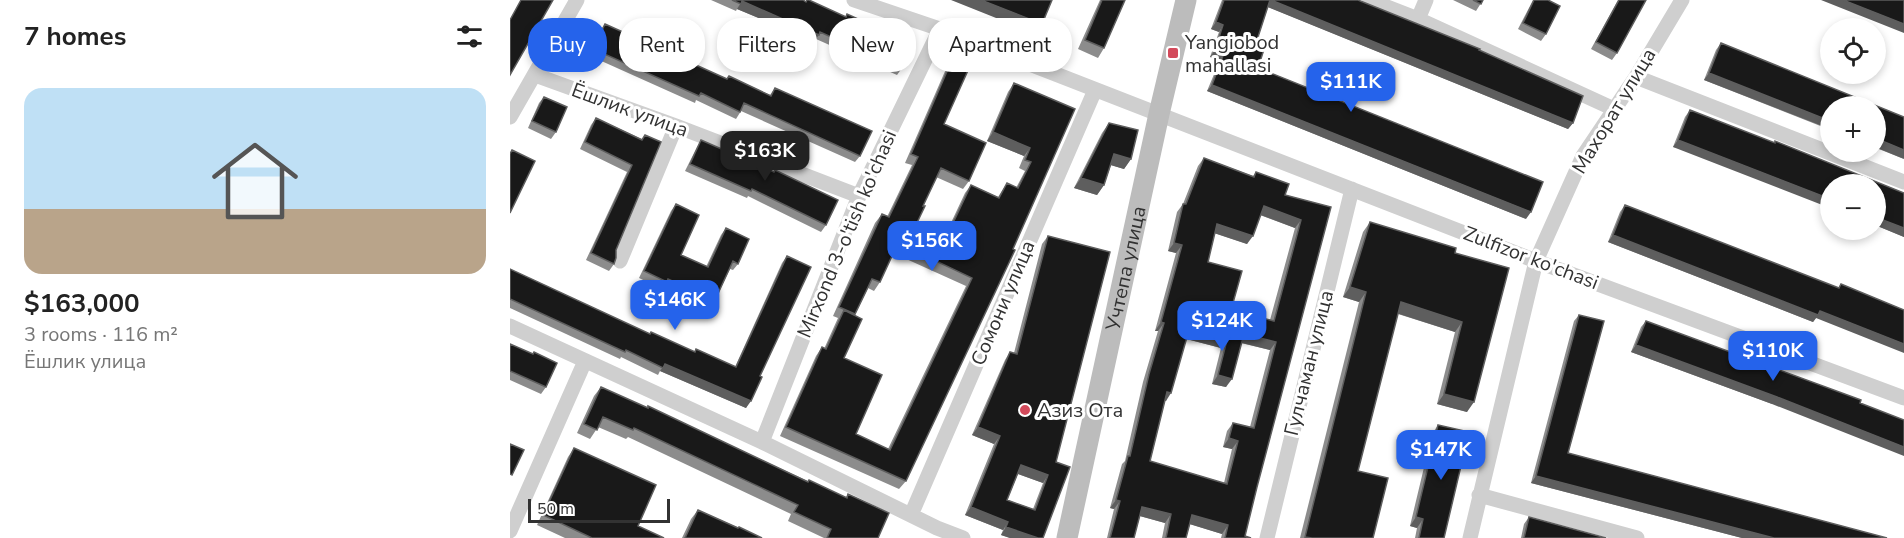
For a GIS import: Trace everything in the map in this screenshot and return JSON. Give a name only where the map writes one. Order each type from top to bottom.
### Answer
[{"type":"street","points":[[510,117],[578,0]]},
{"type":"street","name":"Zulfizor ko'chasi","points":[[854,0],[928,25]]},
{"type":"street","name":"Учтепа улица","points":[[1067,538],[1186,0]]},
{"type":"street","points":[[1369,0],[1418,19],[1614,109]]},
{"type":"street","points":[[1418,19],[1426,0]]},
{"type":"street","name":"Махорат улица","points":[[1470,538],[1536,261],[1583,156],[1636,77],[1682,0]]},
{"type":"street","name":"Mirxond 3-o'tish ko'chasi","points":[[762,442],[859,196],[928,54]]},
{"type":"street","name":"Zulfizor ko'chasi","points":[[1049,72],[1536,261],[1904,398]]},
{"type":"street","name":"Ёшлик улица","points":[[536,75],[859,196]]},
{"type":"street","points":[[1636,77],[1904,182]]},
{"type":"street","name":"Сомони улица","points":[[911,515],[1095,90]]},
{"type":"street","points":[[620,261],[676,126]]},
{"type":"street","name":"Гулчаман улица","points":[[1267,538],[1352,189]]},
{"type":"street","points":[[510,327],[762,442],[911,515],[934,533],[963,538]]},
{"type":"street","points":[[510,531],[585,361]]},
{"type":"street","points":[[1479,495],[1637,538]]},
{"type":"building","points":[[521,0],[553,0],[543,18],[528,18],[528,44],[510,75],[510,20]]},
{"type":"building","points":[[732,0],[803,0],[806,2],[809,0],[846,17],[847,14],[856,18],[829,18],[829,36],[820,32],[819,35],[817,34],[817,18],[780,18],[742,1],[741,4]]},
{"type":"building","points":[[981,0],[1052,0],[1044,18],[1027,18]]},
{"type":"building","points":[[1102,0],[1125,0],[1104,48],[1085,40]]},
{"type":"building","points":[[1224,0],[1270,0],[1258,37],[1267,40],[1258,68],[1543,182],[1531,212],[1212,85],[1224,53],[1215,50],[1223,25],[1216,22]]},
{"type":"building","points":[[1271,0],[1358,0],[1480,49],[1583,96],[1573,123]]},
{"type":"building","points":[[1534,0],[1548,0],[1560,6],[1546,34],[1523,23]]},
{"type":"building","points":[[1619,0],[1646,0],[1617,53],[1596,42]]},
{"type":"building","points":[[1843,0],[1904,0],[1904,24]]},
{"type":"building","points":[[607,25],[619,30],[619,61],[607,55]]},
{"type":"building","points":[[1721,43],[1852,96],[1820,96],[1820,117],[1709,73]]},
{"type":"building","points":[[705,69],[727,79],[729,76],[771,96],[775,88],[872,131],[860,156],[744,103],[740,112],[701,93],[699,96],[645,72],[705,72]]},
{"type":"building","points":[[947,72],[967,72],[944,124],[986,143],[969,181],[941,168],[914,229],[944,242],[971,185],[999,198],[1007,183],[1018,188],[1031,162],[1025,160],[1030,148],[993,132],[1014,83],[1075,109],[1013,249],[1015,250],[906,481],[786,427],[822,347],[826,349],[844,310],[862,319],[844,358],[882,375],[856,434],[890,450],[972,278],[898,243],[880,282],[872,279],[855,314],[839,307],[882,214],[889,217],[918,157],[911,154]]},
{"type":"building","points":[[544,97],[567,107],[556,132],[532,121]]},
{"type":"building","points":[[1690,110],[1775,143],[1775,141],[1820,159],[1820,162],[1827,162],[1857,174],[1820,174],[1820,195],[1678,140]]},
{"type":"building","points":[[1886,110],[1904,117],[1904,150],[1886,143]]},
{"type":"building","points":[[596,118],[642,140],[645,135],[661,142],[616,250],[614,264],[591,253],[632,165],[585,142]]},
{"type":"building","points":[[1109,123],[1138,130],[1131,159],[1114,154],[1104,185],[1081,178]]},
{"type":"building","points":[[701,140],[774,172],[775,170],[838,200],[826,225],[752,189],[751,191],[690,164]]},
{"type":"building","points":[[512,150],[535,161],[510,213],[510,154]]},
{"type":"building","points":[[1204,158],[1254,177],[1256,172],[1289,184],[1285,195],[1331,207],[1245,536],[1251,538],[1225,538],[1228,525],[1192,515],[1186,538],[1166,538],[1171,514],[1142,507],[1134,538],[1110,538],[1120,501],[1116,500],[1128,456],[1130,456],[1149,374],[1164,323],[1161,322],[1182,245],[1174,243],[1183,204],[1186,204]],"holes":[[[1264,206],[1301,220],[1274,321],[1231,310],[1242,271],[1208,262],[1217,224],[1253,236]],[[1189,330],[1227,340],[1218,375],[1232,379],[1244,334],[1276,342],[1254,428],[1233,423],[1229,438],[1238,441],[1227,484],[1150,461],[1167,392],[1171,393]]]},
{"type":"building","points":[[1886,186],[1904,193],[1904,228],[1886,221]]},
{"type":"building","points":[[676,204],[699,215],[681,255],[708,267],[726,228],[749,239],[738,264],[733,261],[715,300],[644,271]]},
{"type":"building","points":[[1625,205],[1839,288],[1841,284],[1904,310],[1904,344],[1820,311],[1818,315],[1613,235]]},
{"type":"building","points":[[1370,222],[1456,248],[1455,253],[1509,268],[1474,402],[1444,394],[1462,322],[1401,302],[1358,471],[1388,478],[1373,538],[1305,537],[1366,292],[1350,287]]},
{"type":"building","points":[[1048,236],[1110,252],[1056,462],[1070,467],[1043,538],[1006,527],[1008,522],[971,507],[1000,436],[978,427],[1010,352],[1017,354]],"holes":[[[1021,465],[1048,475],[1035,510],[1007,500]]]},
{"type":"building","points":[[787,256],[811,267],[760,376],[762,377],[751,401],[665,364],[663,368],[626,350],[625,352],[510,299],[510,269],[650,334],[651,332],[695,352],[696,349],[736,367]]},
{"type":"building","points":[[1579,315],[1604,321],[1568,453],[1887,538],[1774,538],[1536,476]]},
{"type":"building","points":[[1646,321],[1861,400],[1860,403],[1904,420],[1904,447],[1636,345]]},
{"type":"building","points":[[510,344],[557,363],[546,387],[510,371]]},
{"type":"building","points":[[601,387],[648,408],[648,406],[808,482],[809,480],[847,498],[848,494],[889,513],[878,538],[827,538],[831,529],[794,512],[798,505],[634,428],[633,430],[603,417],[597,430],[584,424]]},
{"type":"building","points":[[1438,425],[1469,432],[1444,538],[1419,538],[1423,519],[1416,517]]},
{"type":"building","points":[[510,444],[524,450],[512,475],[510,474]]},
{"type":"building","points":[[574,448],[656,485],[638,526],[664,538],[592,538],[543,515]]},
{"type":"building","points":[[698,510],[739,527],[762,538],[685,538]]},
{"type":"building","points":[[1529,517],[1606,538],[1524,538]]},
{"type":"place","name":"Yangiobod mahallasi","points":[[1173,53]]},
{"type":"place","name":"Азиз Ота","points":[[1025,410]]}]
